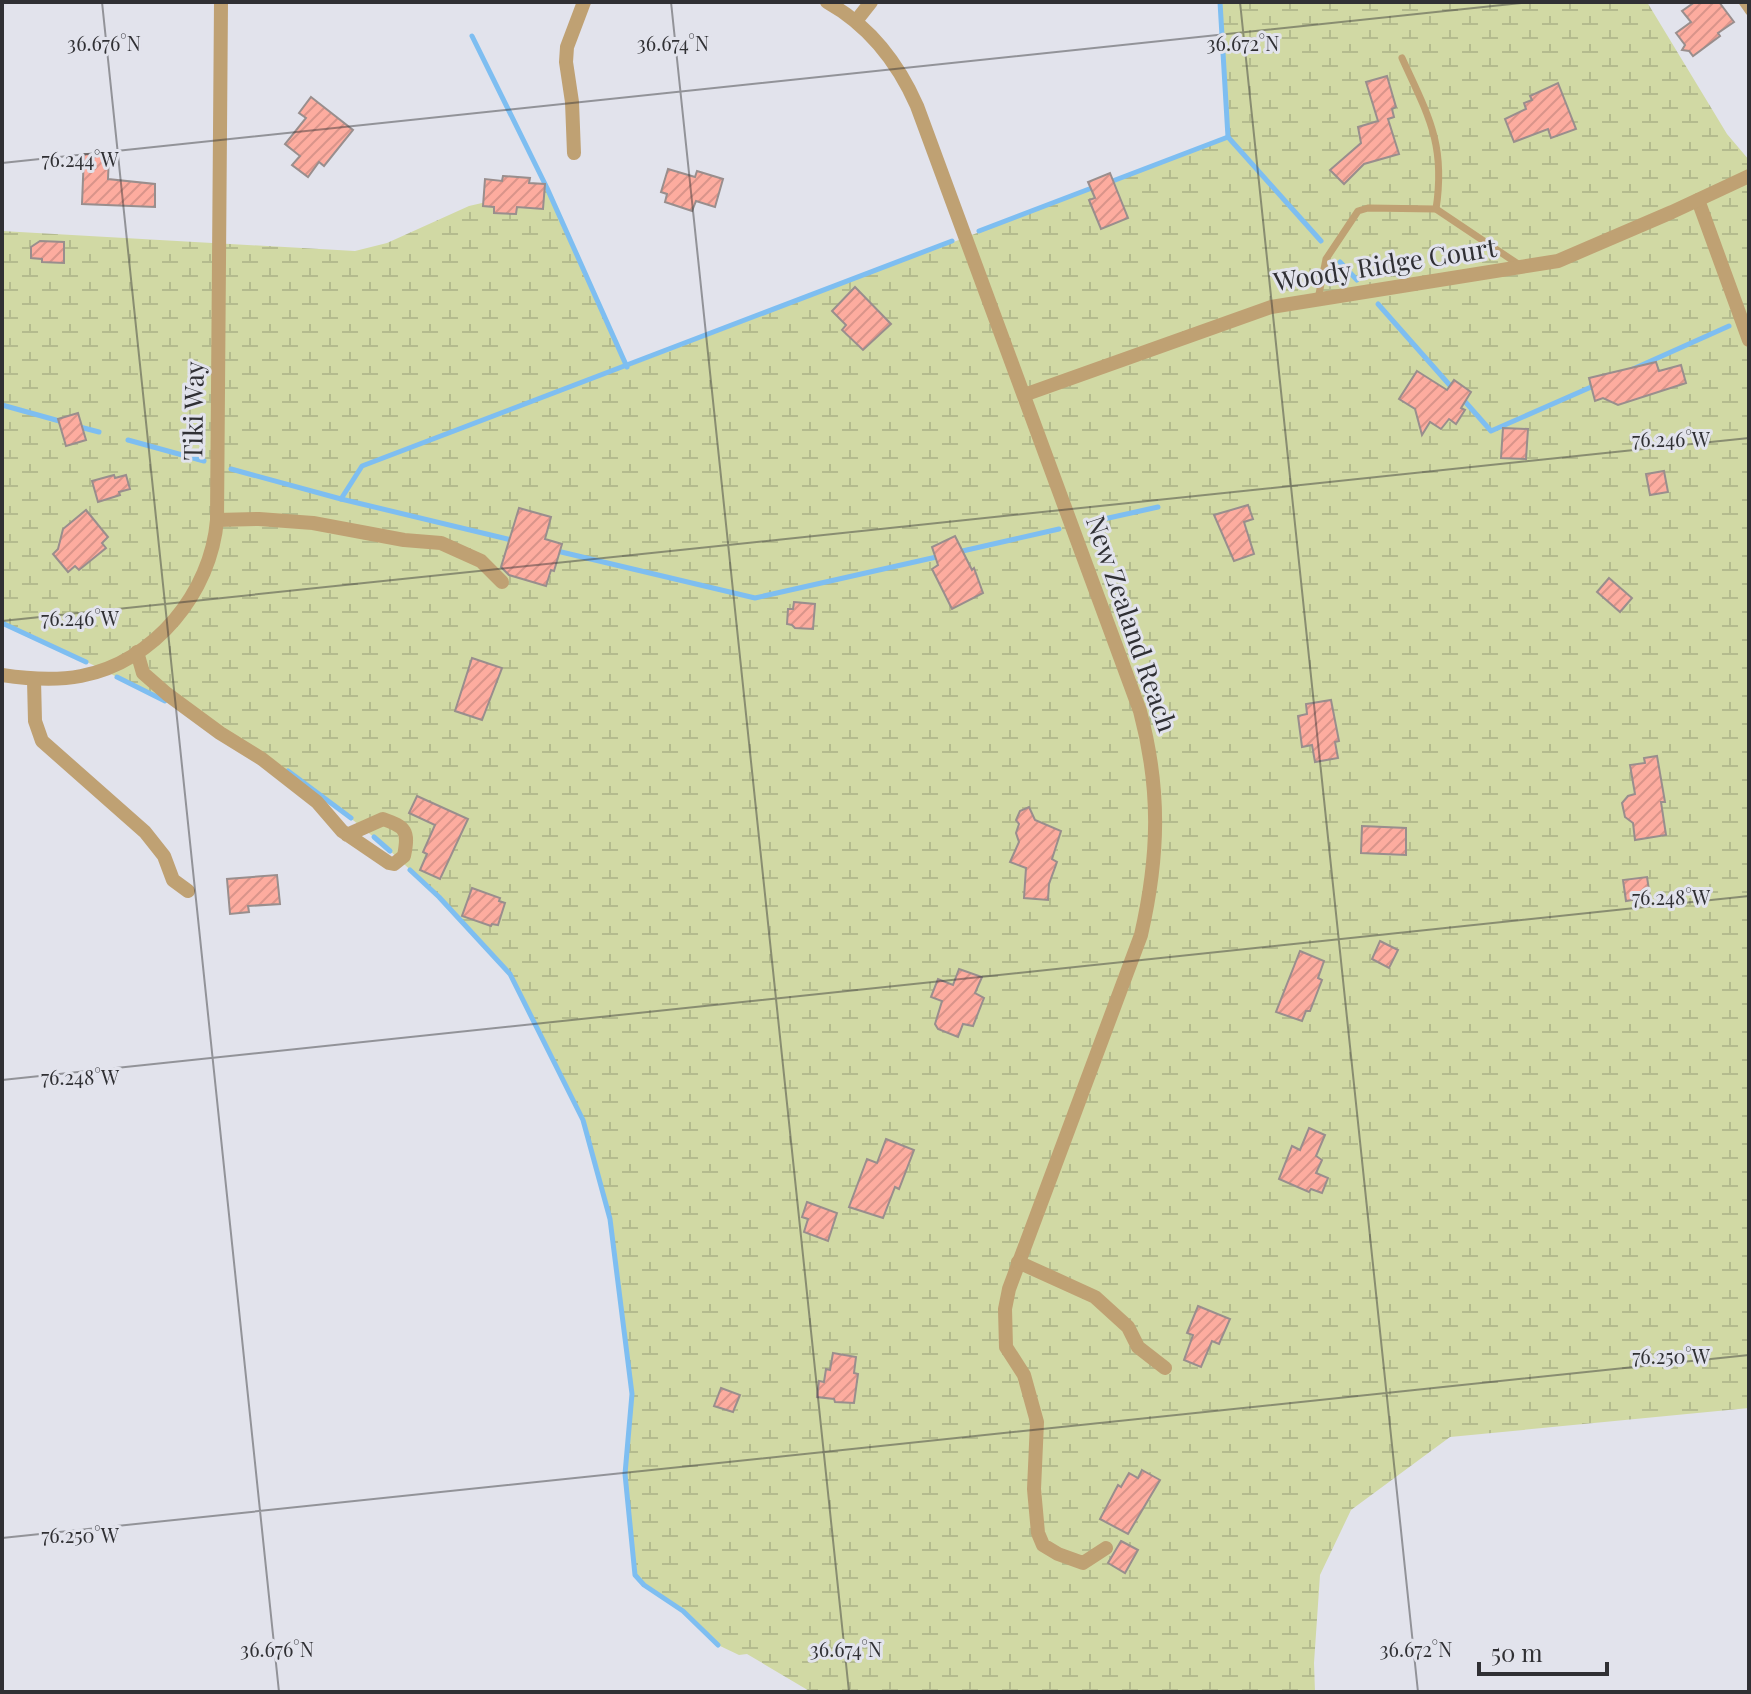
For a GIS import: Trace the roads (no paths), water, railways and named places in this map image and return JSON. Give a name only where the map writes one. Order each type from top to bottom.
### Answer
[{"type":"street","name":"Tiki Way","points":[[2,675],[34,680],[94,672],[137,652],[173,622],[197,588],[208,562],[217,520],[221,2]]},
{"type":"street","points":[[574,153],[572,102],[566,62],[567,47],[584,2]]},
{"type":"street","name":"New Zealand Reach","points":[[827,2],[856,21],[881,47],[907,84],[1140,711],[1154,777],[1157,841],[1151,893],[1137,949],[1018,1262],[1005,1309],[1006,1347],[1024,1375],[1037,1422],[1034,1489],[1038,1533],[1043,1545],[1083,1563],[1106,1548]]},
{"type":"street","points":[[856,21],[871,2]]},
{"type":"street","name":"Woody Ridge Court","points":[[1024,395],[1271,307],[1558,261],[1749,176]]},
{"type":"street","points":[[1698,200],[1749,340]]},
{"type":"street","points":[[217,520],[313,523],[404,540],[441,543],[481,561],[502,582]]},
{"type":"street","points":[[137,652],[143,673],[167,694],[262,759],[317,802],[347,835]]},
{"type":"street","points":[[34,680],[35,721],[42,741],[145,832],[164,856],[173,880],[188,891]]},
{"type":"street","points":[[1018,1262],[1095,1297],[1128,1327],[1138,1347],[1165,1368]]},
{"type":"lane","points":[[1742,2],[1749,12]]},
{"type":"lane","points":[[1402,58],[1425,109],[1438,148],[1436,209]]},
{"type":"lane","points":[[1318,300],[1326,259],[1358,211],[1368,208],[1436,209],[1523,267]]},
{"type":"waterway","points":[[1220,2],[1228,137],[1321,241]]},
{"type":"waterway","points":[[472,36],[547,188],[627,367]]},
{"type":"waterway","points":[[1110,182],[1228,137]]},
{"type":"waterway","points":[[979,231],[1097,186]]},
{"type":"waterway","points":[[341,499],[362,466],[952,241]]},
{"type":"waterway","points":[[1340,262],[1357,280]]},
{"type":"waterway","points":[[1378,304],[1454,390]]},
{"type":"waterway","points":[[1633,369],[1729,326]]},
{"type":"waterway","points":[[1461,397],[1491,431],[1598,384]]},
{"type":"waterway","points":[[2,405],[63,422]]},
{"type":"waterway","points":[[76,426],[99,432]]},
{"type":"waterway","points":[[128,440],[204,461]]},
{"type":"waterway","points":[[231,469],[516,541]]},
{"type":"waterway","points":[[1086,523],[1158,507]]},
{"type":"waterway","points":[[958,552],[1059,529]]},
{"type":"waterway","points":[[557,551],[755,598],[941,556]]},
{"type":"waterway","points":[[2,623],[86,662]]},
{"type":"waterway","points":[[117,677],[165,701]]},
{"type":"waterway","points":[[288,771],[351,818]]},
{"type":"waterway","points":[[374,837],[390,851]]},
{"type":"waterway","points":[[410,870],[510,974],[583,1120],[610,1219],[632,1394],[625,1474],[635,1575],[644,1585],[683,1611],[718,1645]]}]
